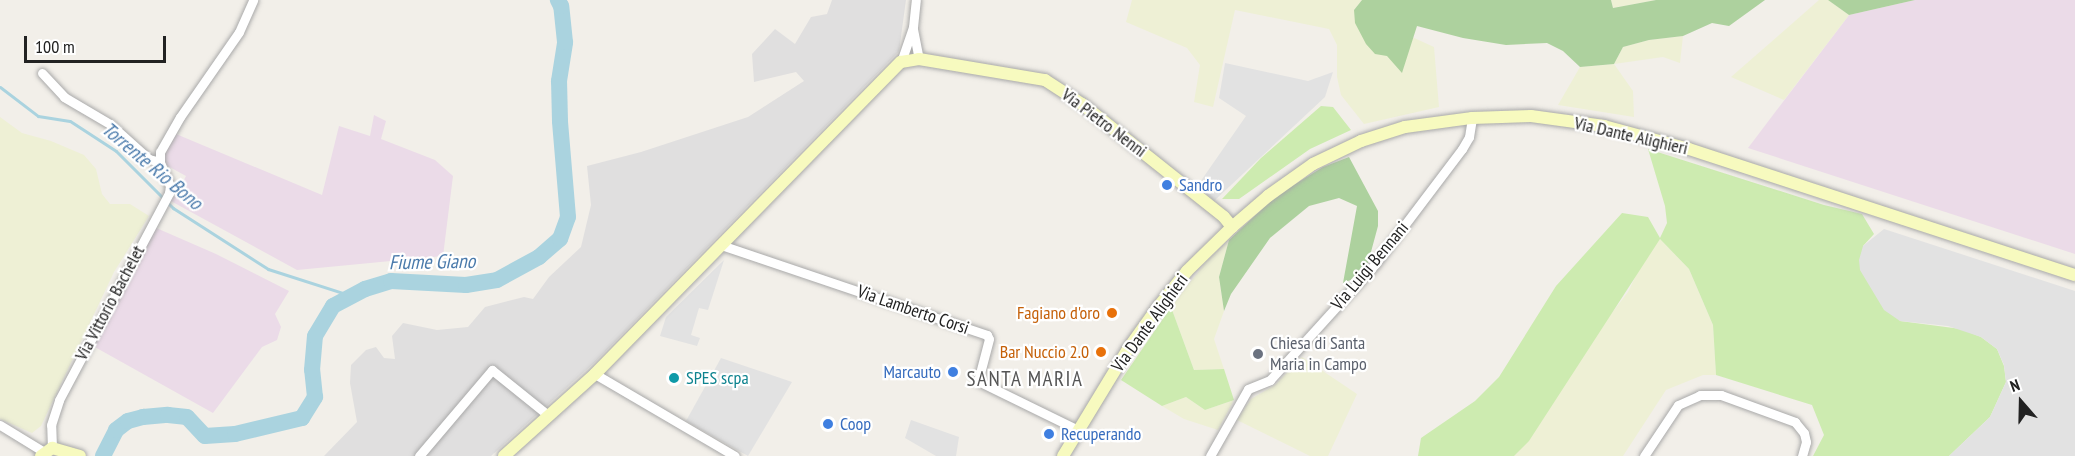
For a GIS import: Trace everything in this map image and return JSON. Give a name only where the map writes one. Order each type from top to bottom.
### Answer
[{"type":"main road","points":[[504,456],[595,374],[901,62],[920,59]]},
{"type":"main road","name":"Via Pietro Nenni","points":[[920,59],[1045,80],[1082,104],[1224,217],[1232,227]]},
{"type":"main road","name":"Via Dante Alighieri","points":[[1063,456],[1158,307],[1187,271],[1232,227],[1268,196],[1313,164],[1361,141],[1405,127],[1472,118],[1531,116],[1604,126],[1689,149],[2075,274]]},
{"type":"main road","points":[[46,452],[80,456]]},
{"type":"street","points":[[42,73],[64,97],[110,124],[149,159],[160,162],[160,152],[166,140],[235,38],[253,0]]},
{"type":"street","points":[[901,62],[913,27],[916,0]]},
{"type":"street","points":[[913,27],[920,59]]},
{"type":"street","name":"Via Luigi Bennani","points":[[1210,456],[1248,389],[1270,380],[1375,264],[1462,149],[1469,137],[1472,118]]},
{"type":"street","name":"Via Vittorio Bachelet","points":[[46,452],[59,400],[169,193],[168,178],[160,162]]},
{"type":"street","name":"Via Lamberto Corsi","points":[[721,245],[987,335],[989,339],[977,376],[978,381],[1078,430]]},
{"type":"street","points":[[419,456],[492,370],[549,416]]},
{"type":"street","points":[[595,374],[735,456]]},
{"type":"street","points":[[1644,456],[1678,405],[1700,395],[1721,395],[1795,422],[1804,433],[1806,442],[1802,456]]},
{"type":"street","points":[[0,426],[46,452]]},
{"type":"shaded area","points":[[832,0],[906,0],[899,51],[596,361],[491,456],[324,456],[357,422],[350,383],[351,365],[366,350],[376,347],[384,358],[395,359],[392,336],[403,323],[437,330],[468,327],[485,307],[524,297],[533,299],[549,277],[581,247],[591,205],[587,166],[641,152],[748,117],[804,81],[796,72],[754,82],[752,54],[775,29],[795,44],[811,17],[827,14]]},
{"type":"shaded area","points":[[1915,0],[2075,0],[2075,254],[1748,148],[1849,15]]},
{"type":"shaded area","points":[[1225,63],[1308,81],[1333,72],[1325,97],[1214,201],[1198,185],[1246,116],[1219,98]]},
{"type":"shaded area","points":[[374,115],[386,121],[381,139],[435,160],[453,176],[443,256],[297,270],[169,200],[176,195],[186,176],[166,165],[164,156],[176,134],[322,195],[339,126],[370,136]]},
{"type":"shaded area","points":[[154,227],[216,254],[289,291],[275,314],[281,327],[277,340],[262,347],[213,413],[93,346]]},
{"type":"shaded area","points":[[1884,229],[2075,291],[2075,456],[1949,456],[1990,417],[2006,382],[2004,365],[1997,349],[1981,337],[1948,326],[1900,321],[1884,310],[1860,270],[1859,260],[1863,246]]},
{"type":"shaded area","points":[[724,260],[708,310],[699,308],[691,335],[700,338],[697,346],[660,336],[666,317]]},
{"type":"shaded area","points":[[721,358],[792,382],[748,456],[686,421]]},
{"type":"shaded area","points":[[911,420],[959,437],[956,456],[936,456],[905,438]]},
{"type":"green space","points":[[1132,0],[1362,0],[1354,10],[1402,72],[1412,37],[1434,47],[1439,107],[1364,124],[1341,95],[1337,77],[1337,45],[1329,29],[1235,10],[1213,107],[1194,102],[1200,65],[1187,48],[1126,22]]},
{"type":"green space","points":[[1362,0],[1611,0],[1613,8],[1656,0],[1765,0],[1729,26],[1712,23],[1683,36],[1649,40],[1623,47],[1614,64],[1580,67],[1563,51],[1547,43],[1506,45],[1463,38],[1417,26],[1402,73],[1387,56],[1375,54],[1366,44],[1355,23],[1354,10]]},
{"type":"green space","points":[[1611,0],[1656,0],[1613,8]]},
{"type":"green space","points":[[1819,0],[1828,0],[1849,15],[1784,100],[1731,77]]},
{"type":"green space","points":[[1828,0],[1915,0],[1849,15]]},
{"type":"green space","points":[[1683,36],[1680,63],[1663,57],[1614,64],[1623,47],[1649,40]]},
{"type":"green space","points":[[1614,64],[1633,91],[1634,117],[1558,105],[1580,67]]},
{"type":"green space","points":[[1321,106],[1333,107],[1351,130],[1310,149],[1239,199],[1222,199],[1261,158]]},
{"type":"green space","points":[[0,117],[22,133],[51,141],[84,155],[96,169],[102,194],[110,204],[130,204],[149,216],[114,272],[41,426],[32,433],[0,419]]},
{"type":"green space","points":[[1648,149],[1824,205],[1862,214],[1874,234],[1863,246],[1900,321],[1961,329],[1981,337],[1997,349],[2004,366],[2006,382],[1990,417],[1949,456],[1813,456],[1824,435],[1812,405],[1716,375],[1713,325],[1689,269],[1660,239],[1529,441],[1514,456],[1418,456],[1421,438],[1475,401],[1499,377],[1556,286],[1622,213],[1648,217],[1660,238],[1667,223],[1665,206]]},
{"type":"green space","points":[[1349,157],[1378,211],[1378,226],[1368,263],[1353,279],[1343,283],[1357,206],[1339,198],[1309,206],[1270,238],[1231,294],[1224,311],[1219,277],[1229,240],[1276,196],[1323,167]]},
{"type":"green space","points":[[1660,239],[1689,269],[1713,325],[1716,375],[1703,375],[1666,390],[1623,456],[1514,456],[1529,440],[1601,327],[1628,292],[1643,261]]},
{"type":"green space","points":[[1229,240],[1219,277],[1224,311],[1214,339],[1224,369],[1194,370],[1171,307],[1206,262]]},
{"type":"green space","points":[[1171,307],[1194,370],[1224,369],[1234,400],[1205,410],[1186,397],[1162,406],[1121,380]]},
{"type":"green space","points":[[1302,357],[1357,394],[1328,456],[1310,456],[1237,420],[1251,399],[1275,385]]},
{"type":"green space","points":[[1186,397],[1205,410],[1234,400],[1218,430],[1184,419],[1162,406]]},
{"type":"waterway","name":"Fiume Giano","points":[[103,456],[116,430],[128,421],[143,417],[168,415],[187,417],[205,436],[235,434],[302,418],[315,397],[312,370],[315,336],[333,306],[365,289],[391,281],[466,285],[497,280],[539,257],[560,239],[568,217],[559,81],[565,42],[561,6],[558,0]]},
{"type":"waterway","name":"Torrente Rio Bono","points":[[0,87],[38,116],[70,121],[116,151],[173,208],[268,269],[352,296]]},
{"type":"place","name":"Sandro","points":[[1167,185]]},
{"type":"place","name":"Fagiano d'oro","points":[[1112,313]]},
{"type":"place","name":"Bar Nuccio 2.0","points":[[1101,352]]},
{"type":"place","name":"Chiesa di Santa Maria in Campo","points":[[1258,354]]},
{"type":"place","name":"Marcauto","points":[[953,372]]},
{"type":"place","name":"SPES scpa","points":[[674,378]]},
{"type":"place","name":"Coop","points":[[828,424]]},
{"type":"place","name":"Recuperando","points":[[1049,434]]},
{"type":"district","name":"SANTA MARIA","points":[[1025,379]]}]
